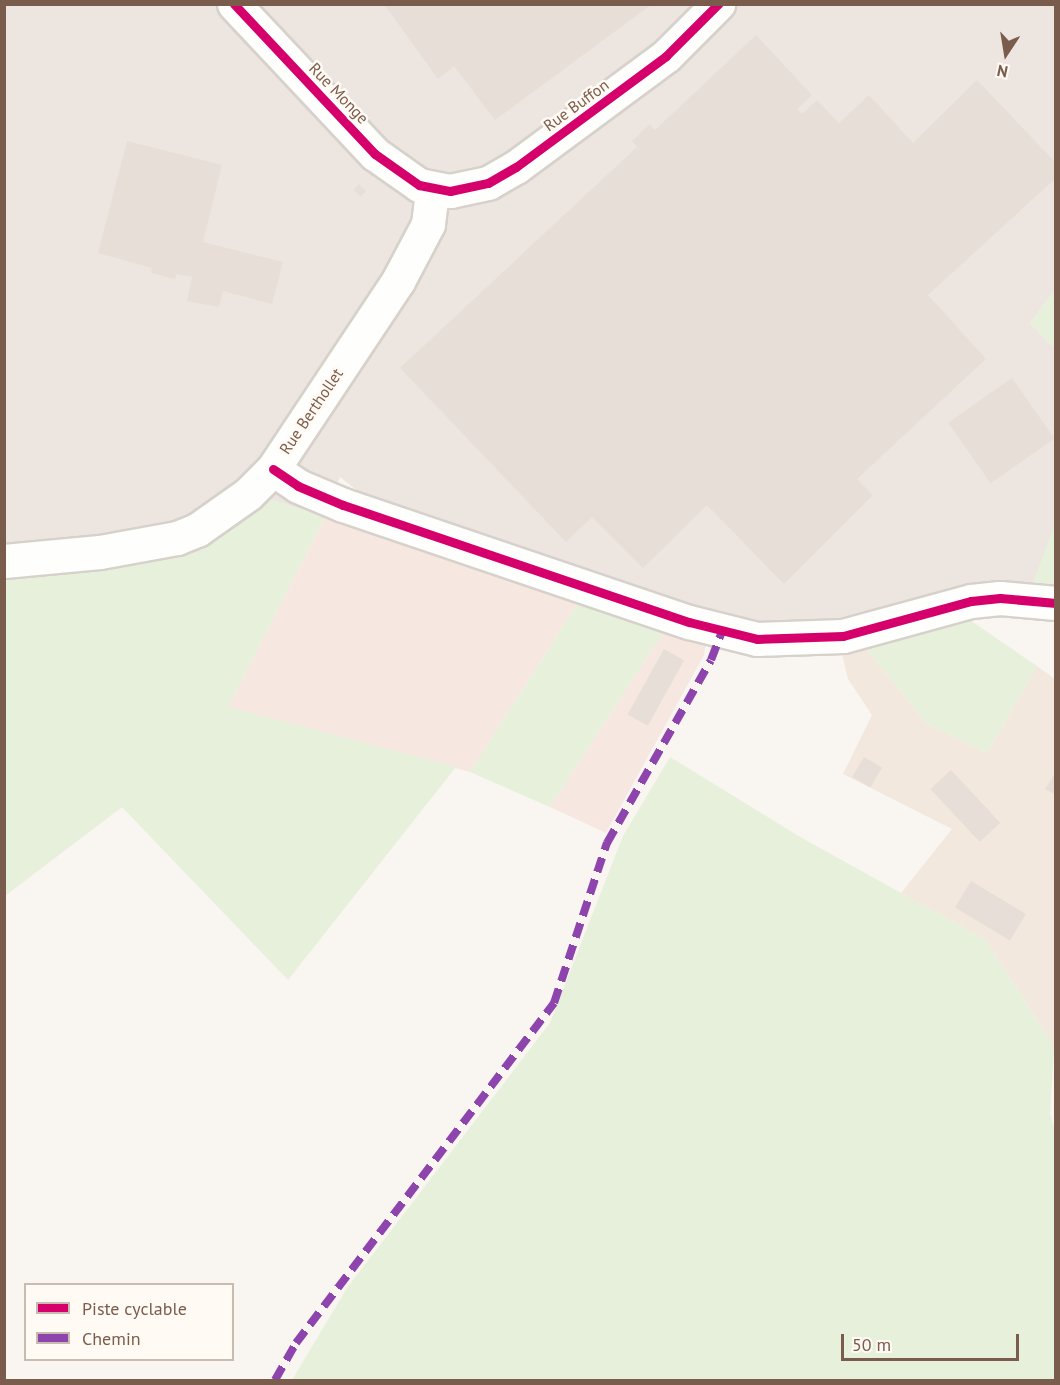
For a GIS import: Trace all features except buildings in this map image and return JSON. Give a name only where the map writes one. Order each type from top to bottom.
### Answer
[{"type":"street","name":"Rue Monge","points":[[234,4],[375,154],[403,177],[432,190]]},
{"type":"street","name":"Rue Buffon","points":[[432,190],[450,191],[488,183],[516,167],[666,56],[718,4]]},
{"type":"street","name":"Rue Berthollet","points":[[4,561],[99,552],[177,538],[223,514],[273,469],[415,252],[428,224],[432,190]]},
{"type":"street","points":[[273,469],[298,486],[343,505],[689,622],[757,639],[843,636],[971,600],[1010,598],[1056,603]]},
{"type":"shaded area","points":[[4,5],[1055,5],[1055,290],[1030,323],[1055,349],[1056,523],[1032,586],[974,585],[809,625],[762,626],[724,617],[368,499],[340,477],[325,517],[266,498],[194,548],[140,562],[5,571]]},
{"type":"shaded area","points":[[325,517],[579,601],[470,772],[228,707]]},
{"type":"shaded area","points":[[666,628],[706,643],[704,655],[606,833],[550,807]]},
{"type":"shaded area","points":[[865,647],[926,723],[987,753],[1037,666],[1055,679],[1054,1047],[986,940],[901,893],[952,829],[843,774],[872,715],[848,679],[841,650]]},
{"type":"green space","points":[[1055,290],[1055,349],[1030,323]]},
{"type":"green space","points":[[266,498],[325,517],[228,707],[456,767],[288,980],[122,807],[5,896],[5,571],[140,562],[194,548]]},
{"type":"green space","points":[[1055,523],[1055,591],[1032,586]]},
{"type":"green space","points":[[579,601],[666,628],[550,807],[470,772]]},
{"type":"green space","points":[[961,614],[1037,666],[987,753],[926,723],[865,647]]},
{"type":"green space","points":[[670,757],[800,837],[986,940],[1054,1047],[1050,1114],[1056,1133],[1055,1380],[292,1380],[347,1288],[550,1023],[623,836]]},
{"type":"marked path","points":[[275,1380],[296,1343],[554,1003],[607,843],[711,660],[722,631]]},
{"type":"cycle path","points":[[234,4],[375,154],[419,185],[450,191],[488,183],[516,167],[666,56],[718,4]]},
{"type":"cycle path","points":[[273,469],[298,486],[343,505],[689,622],[757,639],[843,636],[971,601],[1000,598],[1056,603]]}]
